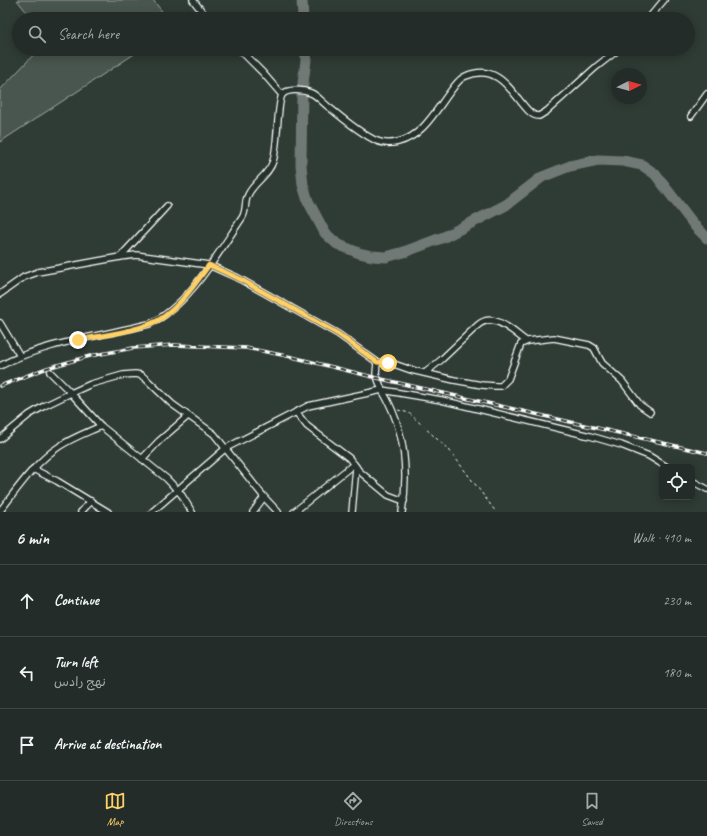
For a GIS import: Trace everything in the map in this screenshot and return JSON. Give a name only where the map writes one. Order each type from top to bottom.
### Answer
[{"type":"street","points":[[193,0],[202,12]]},
{"type":"street","points":[[654,12],[664,0]]},
{"type":"street","points":[[246,56],[282,95]]},
{"type":"street","points":[[0,366],[20,356],[78,340],[148,324],[161,319],[172,310],[186,296],[244,216],[248,195],[266,174],[273,162],[278,136],[280,101],[282,95],[287,92],[296,91],[311,93],[368,136],[382,143],[388,144],[404,140],[421,130],[444,98],[464,76],[482,73],[497,76],[510,88],[532,114],[539,116],[547,112],[610,56]]},
{"type":"street","points":[[691,116],[707,94]]},
{"type":"street","points":[[120,257],[166,206]]},
{"type":"street","points":[[0,294],[24,277],[38,272],[120,257],[136,255],[209,265],[238,278],[338,334],[377,362],[394,364],[425,373],[482,385],[501,386],[508,380],[521,344],[526,341],[547,338],[560,339],[593,347],[602,363],[622,381],[640,405],[650,412]]},
{"type":"street","points":[[425,373],[483,321],[492,320],[498,322],[526,341]]},
{"type":"street","points":[[0,323],[20,356]]},
{"type":"street","points":[[377,362],[376,374],[382,390],[392,408],[399,430],[403,452],[405,486],[402,512]]},
{"type":"street","points":[[50,372],[101,426],[167,479],[177,490],[192,512]]},
{"type":"street","points":[[0,439],[29,415],[71,393],[91,384],[123,375],[141,375],[172,404],[214,434],[264,497],[278,512]]},
{"type":"street","points":[[152,512],[226,448],[314,404],[382,390],[441,400],[590,436],[622,445],[650,456],[663,464]]},
{"type":"street","points":[[296,412],[307,426],[349,458],[359,471],[388,495],[404,500]]},
{"type":"street","points":[[142,459],[159,441],[188,416]]},
{"type":"street","points":[[0,511],[33,469],[61,445],[101,426]]},
{"type":"street","points":[[294,512],[355,465]]},
{"type":"street","points":[[352,512],[355,465]]},
{"type":"street","points":[[33,469],[108,512]]},
{"type":"street","points":[[695,483],[707,489]]},
{"type":"street","points":[[253,512],[264,497]]},
{"type":"street","points":[[81,512],[91,501]]},
{"type":"path","points":[[392,408],[409,413],[450,451],[496,512]]},
{"type":"shaded area","points":[[17,0],[153,0],[162,12],[26,12]]},
{"type":"shaded area","points":[[32,56],[131,56],[0,142],[0,90]]},
{"type":"waterway","points":[[302,0],[303,12]]},
{"type":"waterway","points":[[306,56],[302,91],[301,165],[303,185],[308,201],[325,233],[337,244],[359,253],[372,256],[386,257],[404,252],[444,237],[506,205],[542,177],[570,166],[598,160],[623,161],[642,165],[655,174],[695,226],[707,238]]},
{"type":"railway","points":[[0,386],[47,368],[90,356],[133,348],[174,345],[246,348],[292,357],[377,378],[707,453]]},
{"type":"route","points":[[78,340],[148,324],[161,319],[186,296],[209,265],[238,278],[338,334],[377,362],[388,363]]}]
